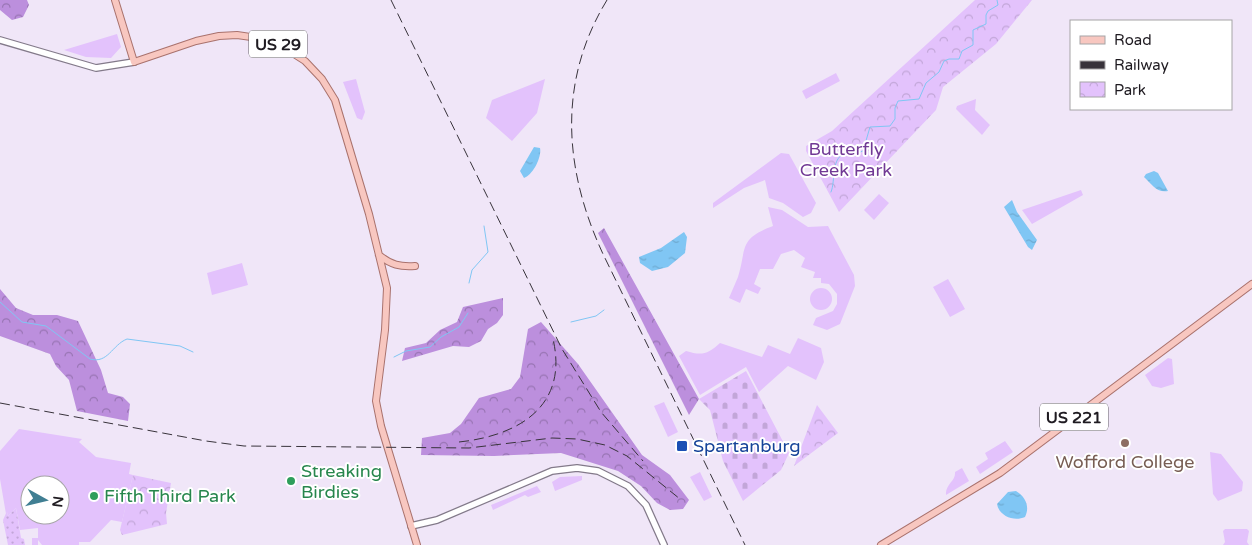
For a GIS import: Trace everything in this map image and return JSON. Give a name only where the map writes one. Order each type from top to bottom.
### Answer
[{"type":"main road","points":[[0,40],[96,68],[134,62],[115,0]]},
{"type":"main road","name":"US 29","points":[[134,62],[196,41],[237,35],[272,40],[305,61],[322,79],[336,102],[379,255],[386,288],[387,308],[376,401],[381,426],[417,545]]},
{"type":"main road","points":[[379,255],[390,264],[402,267],[415,266]]},
{"type":"main road","name":"US 221","points":[[881,545],[1000,473],[1252,284]]},
{"type":"main road","points":[[412,526],[437,520],[552,471],[577,468],[598,472],[628,486],[646,505],[664,545]]},
{"type":"green space","points":[[0,0],[27,0],[29,5],[23,17],[12,20],[0,10]]},
{"type":"green space","name":"Butterfly Creek Park","points":[[975,0],[1032,0],[996,44],[943,87],[936,110],[839,212],[806,151],[806,146],[832,131]]},
{"type":"green space","points":[[117,34],[121,47],[111,58],[86,57],[64,50]]},
{"type":"green space","points":[[836,73],[840,81],[806,99],[802,91]]},
{"type":"green space","points":[[356,79],[365,112],[362,120],[357,118],[343,82]]},
{"type":"green space","points":[[545,79],[537,113],[512,141],[486,118],[492,100]]},
{"type":"green space","points":[[976,99],[975,110],[990,125],[982,135],[956,109],[957,106]]},
{"type":"green space","points":[[781,153],[789,154],[816,203],[811,213],[803,217],[783,203],[769,198],[765,180],[744,188],[713,208],[713,203]]},
{"type":"green space","points":[[1081,190],[1083,195],[1032,224],[1022,210]]},
{"type":"green space","points":[[879,194],[889,203],[874,220],[864,210]]},
{"type":"green space","points":[[768,207],[782,210],[808,227],[828,226],[854,275],[855,286],[840,324],[827,330],[813,325],[816,318],[833,311],[837,304],[837,294],[829,284],[821,283],[821,278],[813,278],[815,272],[801,267],[805,258],[794,250],[781,254],[773,269],[760,269],[754,284],[761,288],[758,294],[746,289],[740,303],[729,298],[738,277],[749,240],[754,235],[773,226]]},
{"type":"green space","points":[[604,228],[699,399],[689,415],[598,233]]},
{"type":"green space","points":[[242,263],[248,285],[212,295],[207,273]]},
{"type":"green space","points":[[948,279],[965,309],[950,317],[933,287]]},
{"type":"green space","points":[[821,288],[829,291],[832,299],[829,307],[821,310],[813,307],[810,299],[813,291]]},
{"type":"green space","points":[[0,289],[16,308],[33,315],[57,315],[78,321],[101,370],[108,393],[123,397],[130,404],[128,421],[77,411],[69,380],[56,366],[50,354],[0,336]]},
{"type":"green space","points":[[503,298],[503,315],[497,323],[488,329],[481,341],[469,347],[453,346],[402,361],[405,348],[426,343],[440,330],[457,322],[463,307]]},
{"type":"green space","points":[[541,322],[578,364],[642,455],[670,475],[689,500],[683,509],[670,510],[657,503],[641,486],[618,471],[561,453],[494,456],[421,455],[422,438],[450,433],[461,424],[479,398],[511,389],[520,377],[528,329]]},
{"type":"green space","points":[[798,338],[821,348],[824,362],[816,380],[788,366],[759,392],[746,367],[700,395],[679,356],[686,351],[704,353],[712,350],[720,343],[762,357],[768,345],[790,354]]},
{"type":"green space","points":[[1168,358],[1172,359],[1174,384],[1161,388],[1152,386],[1145,375]]},
{"type":"green space","points":[[746,371],[789,453],[781,470],[743,501],[723,461],[710,410],[699,399]]},
{"type":"green space","points":[[664,402],[678,432],[668,437],[654,406]]},
{"type":"green space","points":[[817,405],[838,433],[794,466]]},
{"type":"green space","name":"Fifth Third Park","points":[[19,429],[82,439],[79,442],[96,457],[131,463],[129,474],[133,475],[122,522],[111,520],[90,542],[79,542],[79,545],[42,545],[38,540],[38,545],[32,545],[32,538],[38,538],[38,528],[20,530],[16,508],[8,516],[7,512],[6,514],[0,479],[0,451]]},
{"type":"green space","points":[[1005,441],[1013,452],[980,474],[976,467],[988,459],[985,453]]},
{"type":"green space","points":[[1210,452],[1221,454],[1243,482],[1242,491],[1218,501],[1213,494]]},
{"type":"green space","points":[[962,468],[969,481],[946,495],[947,488],[954,478],[955,472]]},
{"type":"green space","points":[[700,472],[712,497],[704,501],[690,477]]},
{"type":"green space","points":[[133,475],[171,483],[166,513],[167,524],[122,535],[120,530]]},
{"type":"green space","points":[[582,476],[582,480],[555,491],[552,482],[560,477]]},
{"type":"green space","points":[[537,486],[541,492],[528,497],[525,495],[493,510],[491,505]]},
{"type":"green space","points":[[16,508],[21,538],[24,539],[25,545],[8,545],[3,520],[7,511],[8,516]]},
{"type":"green space","points":[[1225,529],[1247,529],[1249,531],[1247,542],[1249,545],[1223,545],[1225,542],[1223,531]]},
{"type":"water","points":[[534,147],[540,148],[538,161],[534,170],[524,178],[520,171]]},
{"type":"water","points":[[1154,171],[1158,173],[1168,191],[1160,191],[1144,177],[1146,174]]},
{"type":"water","points":[[1012,200],[1017,212],[1037,240],[1032,250],[1028,247],[1004,207]]},
{"type":"water","points":[[684,232],[687,237],[685,253],[668,267],[652,271],[640,263],[639,257],[661,248]]},
{"type":"water","points":[[1016,491],[1025,499],[1027,510],[1025,517],[1016,519],[1004,515],[997,504],[1008,492]]},
{"type":"waterway","points":[[831,192],[834,170],[838,159],[847,153],[863,151],[870,127],[890,126],[895,119],[895,108],[898,101],[919,99],[926,83],[939,72],[944,61],[959,59],[962,51],[973,45],[973,30],[986,24],[986,15],[988,11],[998,5],[997,0]]},
{"type":"waterway","points":[[469,283],[472,270],[488,252],[484,226]]},
{"type":"waterway","points":[[0,302],[22,322],[46,326],[90,359],[101,359],[127,339],[180,346],[193,352]]},
{"type":"waterway","points":[[571,322],[596,316],[604,310]]},
{"type":"waterway","points":[[394,357],[406,351],[430,347],[441,337],[459,327],[468,313]]},
{"type":"railway","points":[[391,0],[562,349],[601,412],[643,461]]},
{"type":"railway","points":[[607,0],[591,31],[580,62],[573,94],[574,158],[580,190],[603,254],[745,545]]},
{"type":"railway","points":[[459,442],[480,439],[500,433],[518,425],[534,414],[546,400],[553,383],[556,363],[553,339]]},
{"type":"railway","points":[[0,403],[206,441],[244,446],[469,448],[552,438],[577,439],[605,445],[627,456],[680,499]]},
{"type":"place","name":"Wofford College","points":[[1125,443]]},
{"type":"place","name":"Spartanburg","points":[[682,446]]},
{"type":"place","name":"Streaking Birdies","points":[[291,481]]},
{"type":"place","name":"Fifth Third Park","points":[[94,496]]}]
